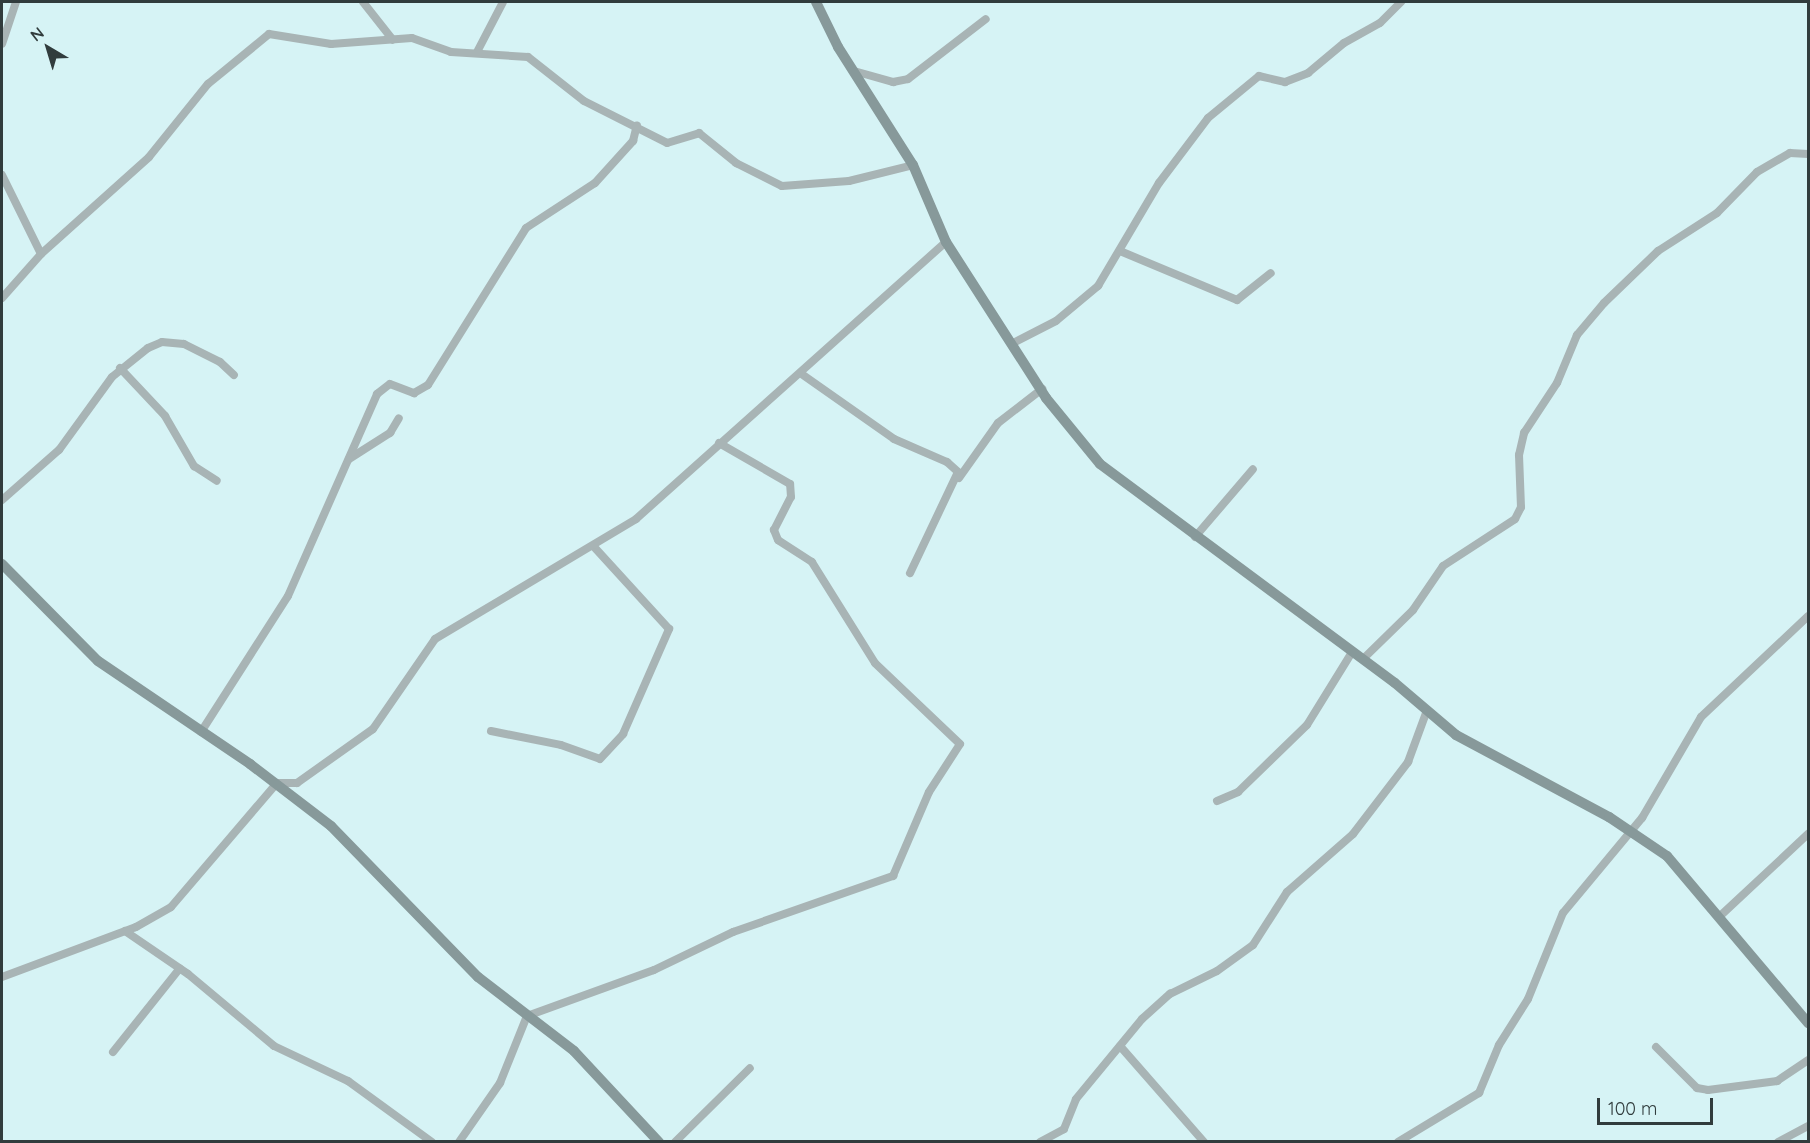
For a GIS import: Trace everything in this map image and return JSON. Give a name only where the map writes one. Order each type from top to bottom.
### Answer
[{"type":"street","points":[[2,44],[16,2]]},
{"type":"street","points":[[363,2],[393,40]]},
{"type":"street","points":[[477,52],[503,2]]},
{"type":"street","points":[[816,2],[854,71],[913,165],[946,242],[1013,343],[1041,390],[1113,476],[1363,659],[1426,712],[1501,762],[1630,830],[1667,856],[1809,1023]]},
{"type":"street","points":[[1013,343],[1035,335],[1083,301],[1120,251],[1171,164],[1208,118],[1259,76],[1285,82],[1308,73],[1344,42],[1380,23],[1401,2]]},
{"type":"street","points":[[854,71],[893,82],[908,79],[986,19]]},
{"type":"street","points":[[2,298],[41,254],[148,157],[208,84],[264,36],[331,44],[393,40],[539,60],[584,101],[638,125],[667,143],[699,134],[736,163],[782,186],[849,181],[913,165]]},
{"type":"street","points":[[201,732],[288,596],[377,394],[390,384],[414,393],[428,385],[525,228],[607,173],[633,141],[638,125]]},
{"type":"street","points":[[1363,659],[1413,610],[1443,566],[1515,519],[1521,507],[1519,454],[1524,433],[1557,382],[1577,335],[1604,303],[1658,251],[1717,213],[1757,172],[1790,153],[1809,154]]},
{"type":"street","points":[[2,175],[41,254]]},
{"type":"street","points":[[2,977],[147,922],[182,895],[277,783],[297,783],[364,736],[389,708],[423,653],[458,622],[594,547],[636,519],[719,443],[803,375],[946,242]]},
{"type":"street","points":[[1120,251],[1237,300],[1271,273]]},
{"type":"street","points":[[2,500],[59,450],[120,368],[148,348],[172,341],[206,353],[234,375]]},
{"type":"street","points":[[120,368],[165,416],[194,466],[217,481]]},
{"type":"street","points":[[803,375],[894,439],[954,466],[959,478]]},
{"type":"street","points":[[910,573],[959,478],[998,423],[1041,390]]},
{"type":"street","points":[[349,459],[390,433],[399,418]]},
{"type":"street","points":[[459,1142],[500,1083],[527,1016],[654,970],[733,932],[887,880],[902,866],[929,792],[960,744],[875,663],[812,562],[778,540],[774,530],[790,497],[790,484],[719,443]]},
{"type":"street","points":[[1195,537],[1253,469]]},
{"type":"street","points":[[491,731],[561,745],[600,759],[623,734],[669,629],[594,547]]},
{"type":"street","points":[[2,564],[98,661],[277,783],[356,849],[478,977],[603,1079],[659,1142]]},
{"type":"street","points":[[1398,1142],[1479,1093],[1499,1045],[1528,999],[1563,913],[1653,801],[1701,717],[1809,616]]},
{"type":"street","points":[[1217,801],[1238,792],[1307,725],[1352,652]]},
{"type":"street","points":[[1040,1142],[1064,1129],[1076,1099],[1120,1046],[1170,994],[1217,971],[1252,945],[1287,892],[1353,834],[1408,762],[1426,712]]},
{"type":"street","points":[[1719,917],[1809,834]]},
{"type":"street","points":[[144,941],[147,922]]},
{"type":"street","points":[[125,931],[144,941],[180,968],[274,1046],[348,1081],[432,1142]]},
{"type":"street","points":[[113,1052],[180,968]]},
{"type":"street","points":[[1120,1046],[1204,1142]]},
{"type":"street","points":[[1656,1047],[1697,1088],[1708,1090],[1777,1081],[1809,1060]]},
{"type":"street","points":[[675,1142],[750,1068]]},
{"type":"street","points":[[1778,1142],[1809,1126]]},
{"type":"street","points":[[1413,1142],[1414,1131]]}]
